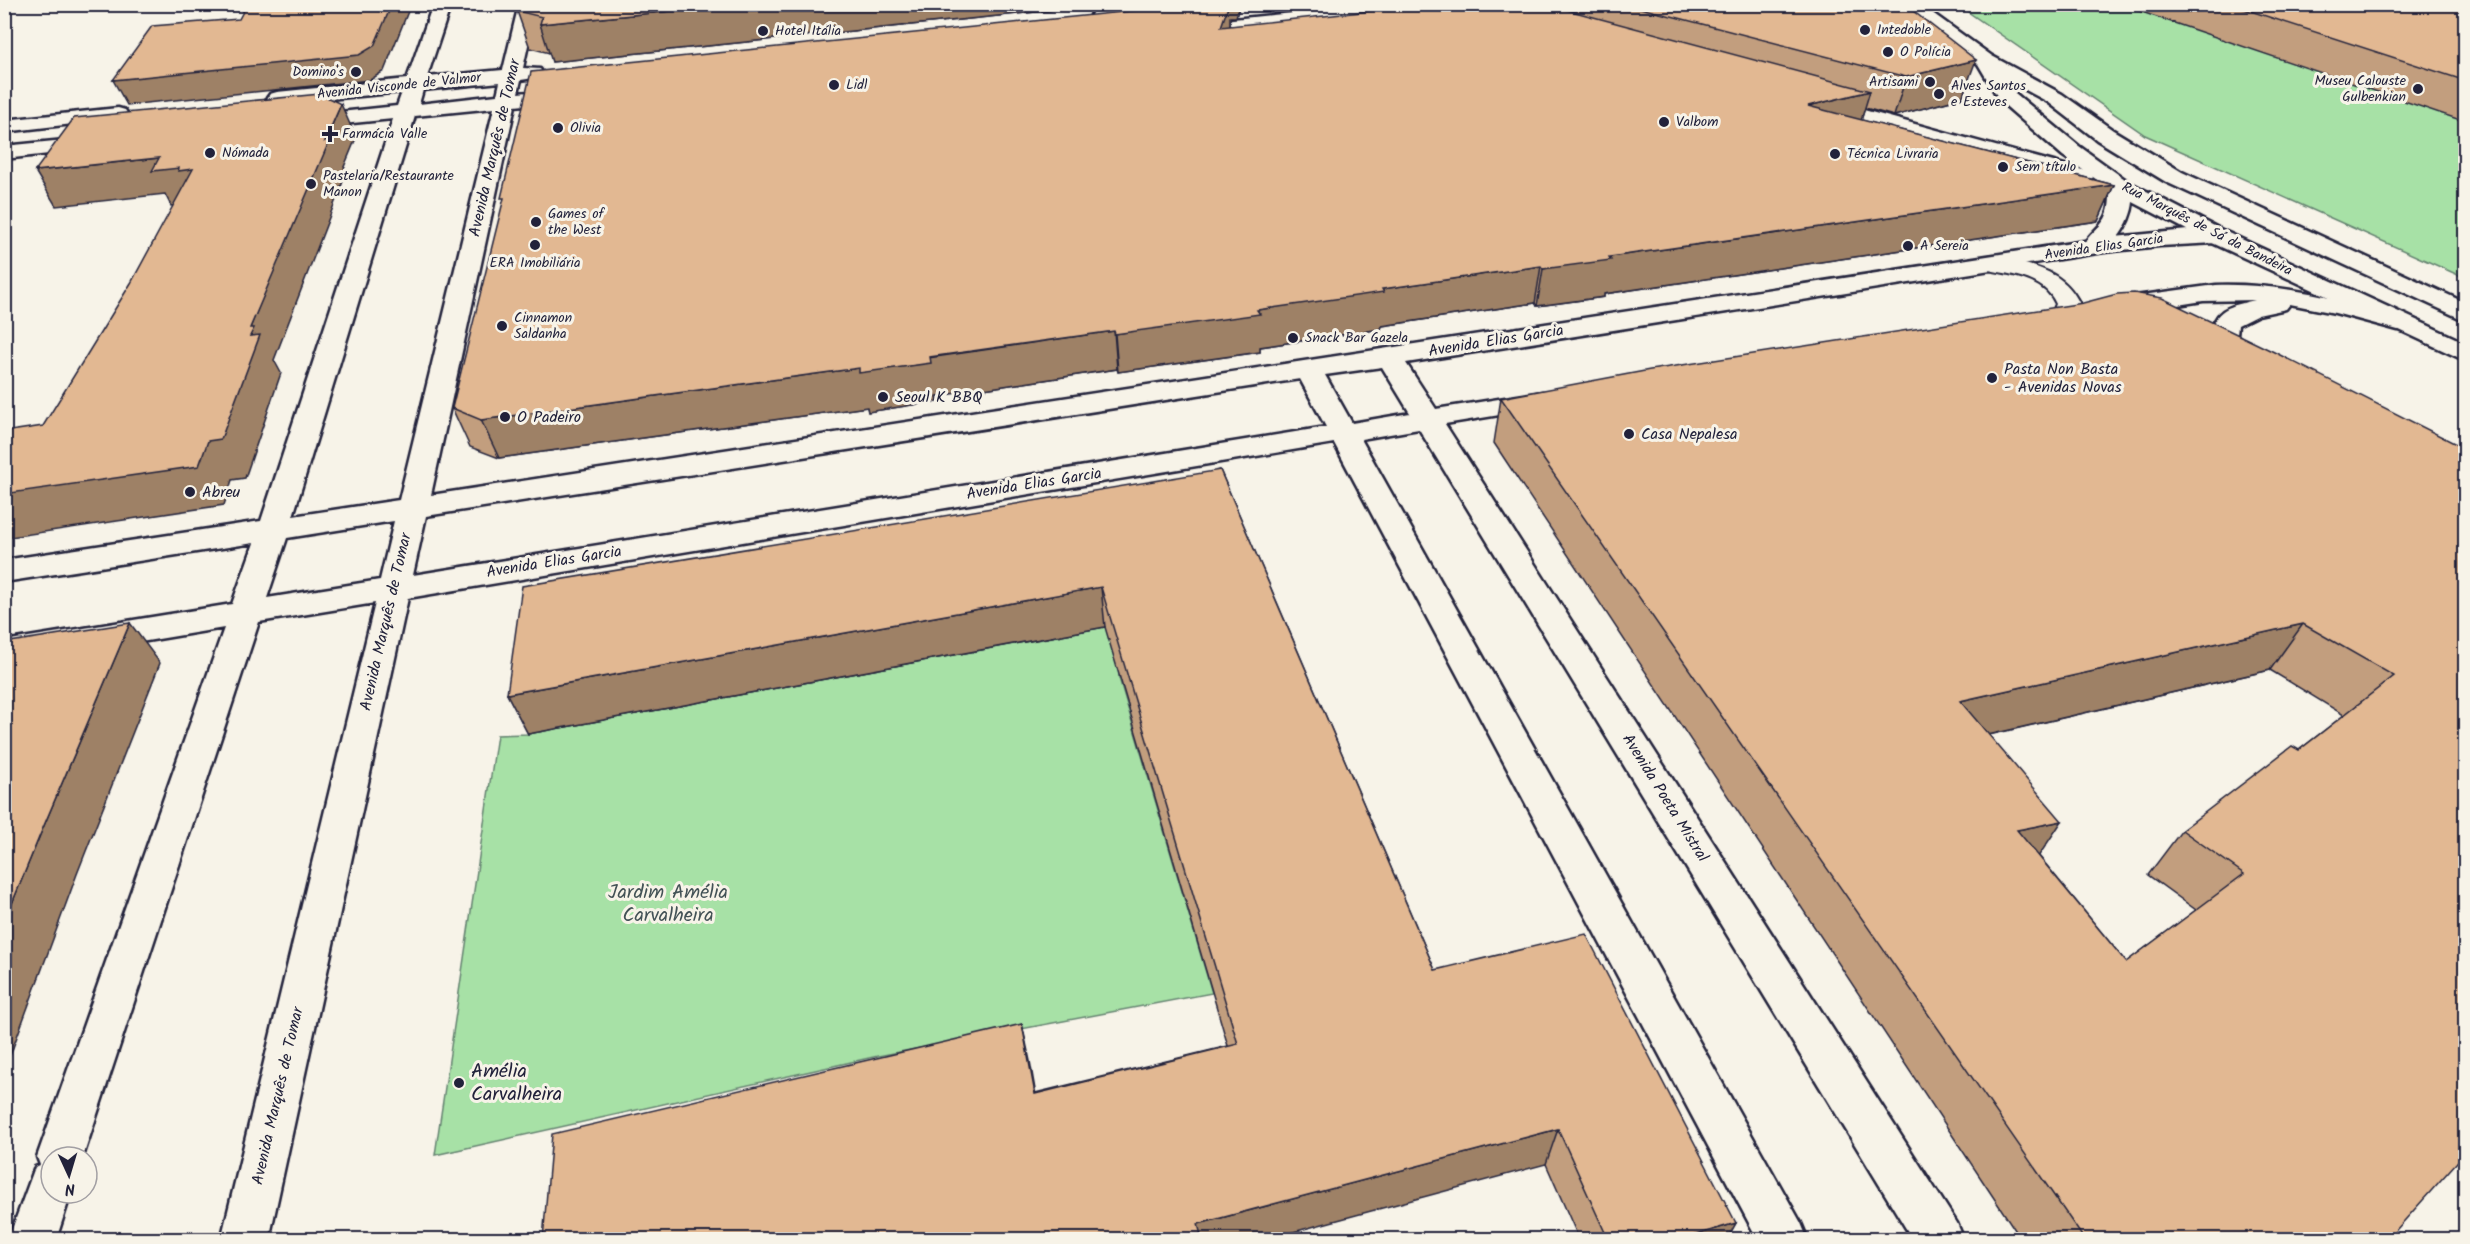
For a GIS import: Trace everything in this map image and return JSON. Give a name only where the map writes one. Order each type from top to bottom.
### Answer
[{"type":"street","points":[[64,1145],[274,530],[410,98],[442,4]]},
{"type":"street","name":"Avenida Marquês de Tomar","points":[[245,1239],[528,4]]},
{"type":"street","name":"Rua Marquês de Sá da Bandeira","points":[[1908,4],[1985,60],[2055,98],[2105,135],[2174,177],[2369,269]]},
{"type":"street","points":[[1080,17],[1193,5]]},
{"type":"street","points":[[1168,32],[1399,8]]},
{"type":"street","name":"Rua Marquês de Sá da Bandeira","points":[[1985,60],[2007,97],[2071,151],[2121,187],[2216,236],[2398,322]]},
{"type":"street","name":"Avenida Visconde de Valmor","points":[[286,124],[512,75],[556,70]]},
{"type":"street","name":"Avenida Visconde de Valmor","points":[[263,100],[410,98],[505,101],[587,93]]},
{"type":"street","points":[[1796,98],[2121,187],[2122,206],[2115,227],[2094,246]]},
{"type":"street","points":[[4,126],[134,113]]},
{"type":"street","points":[[4,153],[110,142]]},
{"type":"street","name":"Avenida Elias Garcia","points":[[4,571],[1992,264],[2094,246],[2186,236],[2216,236]]},
{"type":"street","points":[[2216,236],[2297,248],[2369,269],[2466,313]]},
{"type":"street","name":"Avenida Elias Garcia","points":[[2071,314],[2230,291],[2264,292],[2333,303],[2398,322]]},
{"type":"street","points":[[2269,372],[2235,349],[2224,336],[2225,322],[2234,314],[2253,308],[2308,299]]},
{"type":"street","points":[[2398,322],[2466,353]]},
{"type":"street","name":"Avenida Poeta Mistral","points":[[1389,357],[1940,1239]]},
{"type":"street","points":[[1309,370],[1784,1239]]},
{"type":"street","name":"Avenida Elias Garcia","points":[[4,652],[1569,396]]},
{"type":"street","points":[[32,1239],[44,1205]]},
{"type":"lane","points":[[1193,5],[1211,15],[1210,23],[1203,28]]},
{"type":"lane","name":"Avenida Elias Garcia","points":[[1992,264],[2029,272],[2050,280],[2065,293],[2071,314]]},
{"type":"green space","points":[[1958,5],[2465,5],[2465,278],[2145,135]]},
{"type":"green space","name":"Jardim Amélia Carvalheira","points":[[1121,616],[1119,678],[1212,993],[878,1056],[435,1155],[497,735],[528,734],[1058,636]]},
{"type":"building","points":[[247,4],[392,4],[374,46],[359,55],[113,80],[152,26],[239,19]]},
{"type":"building","points":[[518,4],[744,4],[540,24],[542,17],[517,11]]},
{"type":"building","points":[[1200,4],[1229,4],[1221,27],[1436,4],[1545,4],[1870,91],[1808,106],[2114,185],[1609,257],[1611,260],[1543,269],[1541,266],[1382,289],[1384,292],[1257,310],[1260,314],[1115,334],[1114,331],[930,357],[931,363],[859,373],[859,368],[481,420],[452,408],[504,198],[501,198],[531,72]]},
{"type":"building","points":[[1625,4],[1904,4],[1976,60],[1906,77]]},
{"type":"building","points":[[2229,4],[2466,4],[2466,81]]},
{"type":"building","points":[[320,94],[341,104],[325,141],[331,137],[250,328],[254,328],[250,336],[260,335],[221,439],[208,441],[199,466],[4,494],[4,432],[43,426],[131,283],[193,169],[152,171],[159,158],[35,171],[74,118]]},
{"type":"building","points":[[2134,293],[2162,298],[2466,449],[2466,1152],[2388,1239],[2084,1239],[1501,398],[1650,370],[2083,303],[2117,294]],"holes":[[[2303,624],[2394,676],[2299,750],[2292,746],[2182,830],[2244,874],[2126,962],[2017,830],[2062,821],[1960,701]]]},
{"type":"building","points":[[1220,470],[1435,970],[1586,934],[1736,1223],[1682,1239],[1608,1239],[1558,1129],[1198,1224],[1202,1239],[543,1239],[552,1134],[1022,1024],[1035,1094],[1238,1044],[1101,587],[507,694],[522,586]]},
{"type":"building","points":[[130,623],[40,835],[4,923],[4,643]]},
{"type":"place","name":"Intedoble","points":[[1865,30]]},
{"type":"place","name":"Hotel Itália","points":[[763,31]]},
{"type":"place","name":"O Polícia","points":[[1888,52]]},
{"type":"place","name":"Domino's","points":[[356,72]]},
{"type":"place","name":"Artisami","points":[[1930,82]]},
{"type":"place","name":"Lidl","points":[[834,85]]},
{"type":"place","name":"Museu Calouste Gulbenkian","points":[[2418,89]]},
{"type":"place","name":"Alves Santos e Esteves","points":[[1939,94]]},
{"type":"place","name":"Valbom","points":[[1664,122]]},
{"type":"place","name":"Olivia","points":[[558,128]]},
{"type":"place","name":"Farmácia Valle","points":[[330,134]]},
{"type":"place","name":"Nómada","points":[[210,153]]},
{"type":"place","name":"Técnica Livraria","points":[[1835,154]]},
{"type":"place","name":"Sem título","points":[[2003,167]]},
{"type":"place","name":"Pastelaria/Restaurante Manon","points":[[311,184]]},
{"type":"place","name":"Games of the West","points":[[536,222]]},
{"type":"place","name":"ERA Imobiliária","points":[[535,245]]},
{"type":"place","name":"A Sereia","points":[[1908,246]]},
{"type":"place","name":"Cinnamon Saldanha","points":[[502,326]]},
{"type":"place","name":"Snack Bar Gazela","points":[[1293,338]]},
{"type":"place","name":"Pasta Non Basta - Avenidas Novas","points":[[1992,378]]},
{"type":"place","name":"Seoul K BBQ","points":[[883,397]]},
{"type":"place","name":"O Padeiro","points":[[505,417]]},
{"type":"place","name":"Casa Nepalesa","points":[[1629,434]]},
{"type":"place","name":"Abreu","points":[[190,492]]},
{"type":"place","name":"Amélia Carvalheira","points":[[459,1083]]}]
